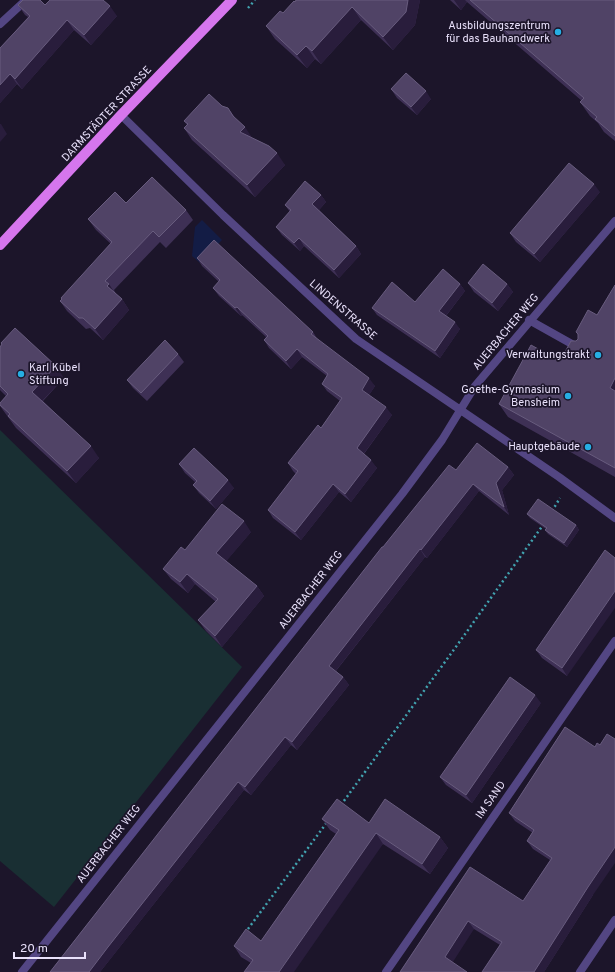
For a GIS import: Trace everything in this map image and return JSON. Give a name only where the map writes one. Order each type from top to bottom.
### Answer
[{"type":"main road","name":"DARMSTÄDTER STRASSE","points":[[0,245],[121,115],[232,0]]},
{"type":"street","points":[[0,24],[26,0]]},
{"type":"street","name":"LINDENSTRASSE","points":[[121,115],[223,216],[356,339],[569,484],[615,518]]},
{"type":"street","name":"AUERBACHER WEG","points":[[22,972],[402,494],[442,440],[475,386],[615,221]]},
{"type":"street","points":[[530,320],[583,350]]},
{"type":"street","name":"IM SAND","points":[[386,972],[615,642]]},
{"type":"street","points":[[580,972],[615,920]]},
{"type":"path","points":[[548,517],[569,484]]},
{"type":"path","points":[[339,806],[454,650],[543,524]]},
{"type":"path","points":[[244,934],[330,819]]},
{"type":"green space","points":[[0,430],[242,667],[54,907],[0,861]]},
{"type":"water","points":[[202,220],[222,240],[200,263],[192,256],[195,227]]},
{"type":"building","points":[[23,0],[40,0],[45,5],[50,0],[103,0],[110,6],[84,35],[67,20],[15,79],[10,74],[0,85],[0,48],[30,16],[18,5]]},
{"type":"building","points":[[296,0],[408,0],[406,12],[383,37],[352,7],[312,51],[306,46],[297,55],[266,26],[280,11],[283,13]]},
{"type":"building","name":"Ausbildungszentrum für das Bauhandwerk","points":[[470,0],[615,0],[615,136],[595,119],[597,117],[580,102],[584,98]]},
{"type":"building","points":[[406,73],[426,91],[411,107],[391,89]]},
{"type":"building","points":[[209,94],[222,106],[228,108],[233,116],[245,127],[240,132],[269,146],[277,153],[247,185],[184,128],[188,124],[184,121]]},
{"type":"building","points":[[569,163],[594,184],[534,254],[510,233]]},
{"type":"building","points":[[152,177],[186,210],[159,237],[153,231],[105,281],[109,284],[107,286],[122,299],[95,329],[83,318],[79,318],[60,301],[62,299],[61,298],[112,242],[88,219],[115,192],[126,203]]},
{"type":"building","points":[[305,181],[321,195],[312,204],[356,246],[334,270],[299,238],[294,243],[276,227],[291,210],[285,205]]},
{"type":"building","points":[[214,240],[313,332],[311,334],[369,378],[362,390],[386,407],[357,448],[371,460],[345,494],[333,484],[295,532],[268,510],[298,471],[288,463],[318,425],[321,428],[342,398],[322,384],[328,374],[297,349],[286,361],[264,340],[268,336],[237,307],[235,308],[213,288],[220,280],[197,258]]},
{"type":"building","points":[[483,264],[507,284],[492,303],[468,283]]},
{"type":"building","points":[[443,269],[460,284],[439,311],[455,322],[435,351],[372,308],[392,282],[415,302]]},
{"type":"building","name":"Goethe-Gymnasium Bensheim","points":[[615,285],[615,378],[610,388],[615,391],[615,468],[499,404],[531,345],[560,361],[571,341],[576,341],[578,339],[578,334],[576,332],[588,310],[597,315]]},
{"type":"building","points":[[15,328],[56,366],[32,392],[91,446],[67,471],[8,416],[10,414],[0,405],[8,394],[0,386],[0,347],[2,344],[1,343]]},
{"type":"building","points":[[165,340],[178,354],[141,393],[127,380]]},
{"type":"building","points":[[477,443],[508,467],[496,483],[504,507],[473,484],[421,550],[420,549],[329,666],[343,677],[292,742],[285,737],[245,787],[238,782],[89,972],[50,972],[382,547],[449,465],[456,470]]},
{"type":"building","points":[[194,448],[228,480],[210,501],[193,485],[197,481],[179,464]]},
{"type":"building","points":[[538,499],[576,525],[564,543],[545,530],[547,528],[527,514]]},
{"type":"building","points":[[222,504],[244,521],[216,553],[257,586],[215,636],[198,620],[218,599],[187,574],[180,582],[163,569],[181,547],[185,550]]},
{"type":"building","points":[[605,550],[615,558],[615,591],[562,668],[536,650]]},
{"type":"building","points":[[510,677],[535,695],[466,795],[440,777]]},
{"type":"building","points":[[565,727],[595,747],[597,743],[600,745],[607,734],[615,739],[615,847],[534,972],[482,972],[502,942],[468,921],[445,957],[467,972],[400,972],[470,867],[523,901],[552,858],[527,841],[534,830],[509,813]]},
{"type":"building","points":[[337,799],[369,823],[385,799],[440,837],[422,864],[376,833],[279,972],[244,972],[253,960],[234,946],[246,929],[261,941],[339,830],[322,819]]},
{"type":"place","name":"Ausbildungszentrum für das Bauhandwerk","points":[[558,32]]},
{"type":"place","name":"Verwaltungstrakt","points":[[598,355]]},
{"type":"place","name":"Karl Kübel Stiftung","points":[[21,374]]},
{"type":"place","name":"Goethe-Gymnasium Bensheim","points":[[568,396]]},
{"type":"place","name":"Hauptgebäude","points":[[588,447]]}]
